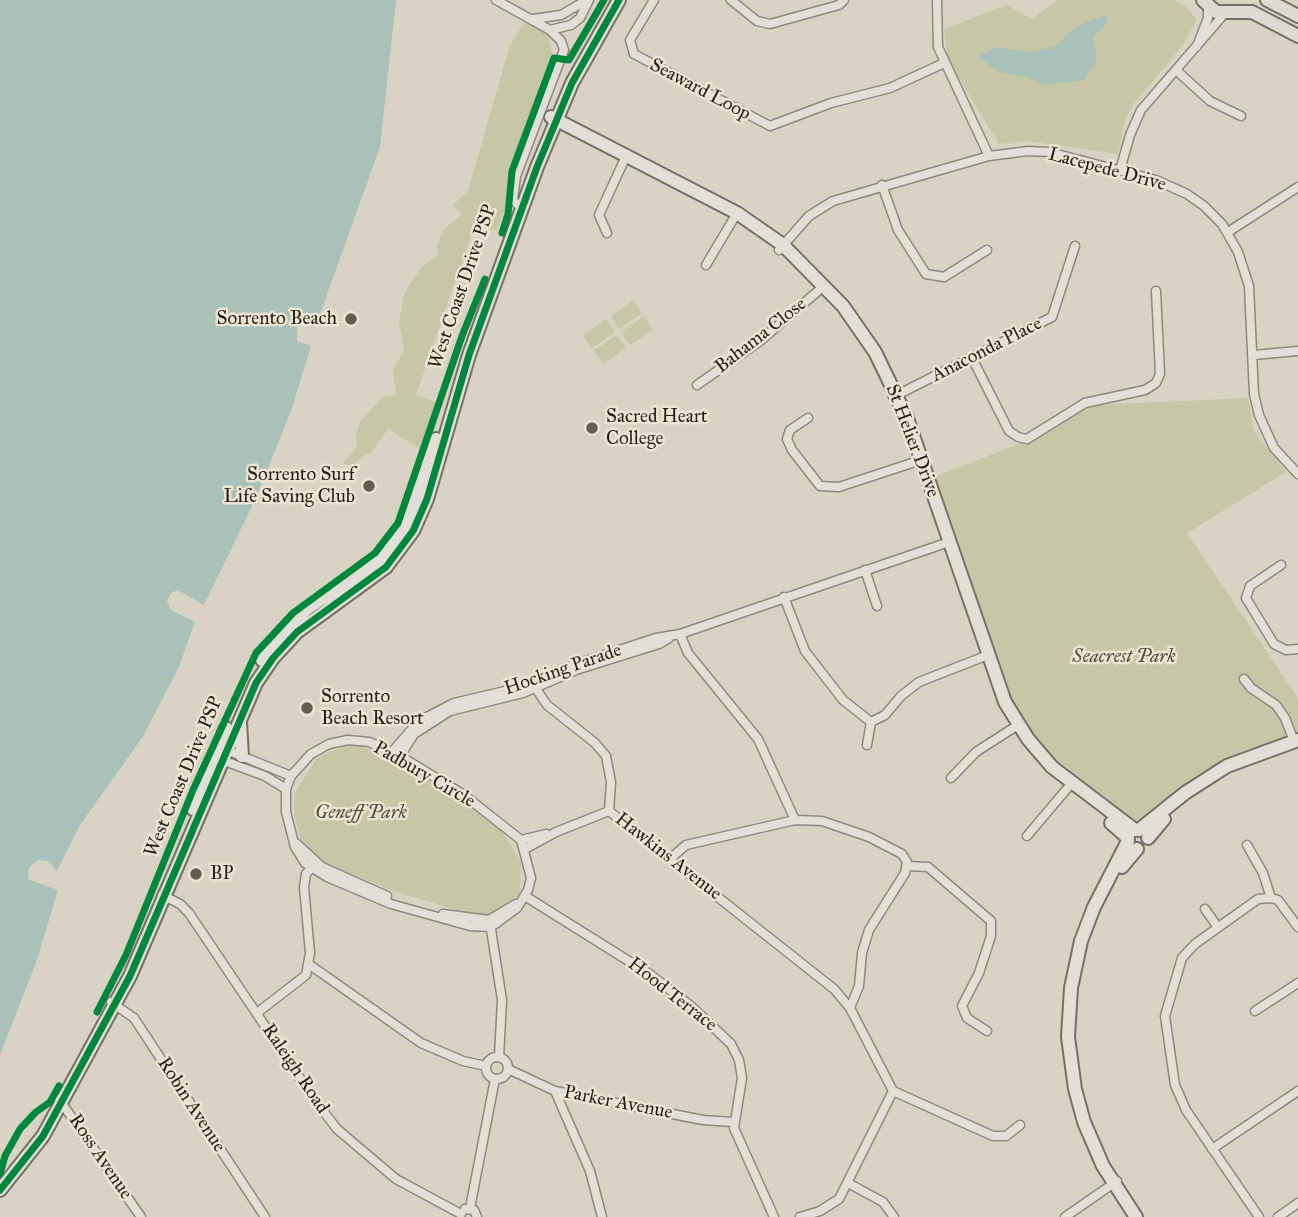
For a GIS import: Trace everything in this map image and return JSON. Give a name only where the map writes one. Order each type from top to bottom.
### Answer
[{"type":"main road","points":[[220,753],[256,683],[286,643],[310,621],[386,567],[413,531],[427,499],[469,355],[568,77],[613,0]]},
{"type":"main road","points":[[0,1190],[33,1150],[113,1003],[162,895],[244,690],[275,641],[311,606],[374,563],[401,530],[517,205],[551,123],[620,0]]},
{"type":"main road","points":[[1229,12],[1243,0]]},
{"type":"main road","points":[[1267,0],[1298,16]]},
{"type":"main road","points":[[1205,3],[1216,12],[1252,12],[1298,36]]},
{"type":"main road","name":"St Helier Drive","points":[[551,123],[626,158],[736,216],[781,248],[822,287],[864,335],[895,396],[984,656],[1016,727],[1070,786],[1136,838]]},
{"type":"main road","points":[[239,719],[242,756]]},
{"type":"main road","points":[[1136,1217],[1094,1148],[1079,1105],[1071,1067],[1069,1012],[1081,942],[1094,907],[1136,838],[1185,793],[1220,771],[1256,753],[1297,743]]},
{"type":"main road","points":[[0,1180],[33,1140],[60,1100]]},
{"type":"main road","points":[[1116,1182],[1143,1217]]},
{"type":"street","points":[[496,0],[550,30],[561,41],[564,50],[516,176],[513,200],[517,205]]},
{"type":"street","points":[[530,19],[561,15],[588,0]]},
{"type":"street","points":[[550,30],[571,25],[580,18],[588,0]]},
{"type":"street","name":"Seaward Loop","points":[[654,0],[630,40],[634,54],[771,126],[831,103],[890,88],[944,63]]},
{"type":"street","points":[[731,0],[757,21],[770,24],[839,5],[845,0]]},
{"type":"street","points":[[937,0],[935,35],[944,63],[989,156]]},
{"type":"street","points":[[1196,49],[1208,18],[1205,3]]},
{"type":"street","points":[[1120,170],[1130,135],[1141,110],[1229,12]]},
{"type":"street","points":[[1176,70],[1210,102],[1241,116]]},
{"type":"street","name":"Lacepede Drive","points":[[781,248],[819,208],[847,194],[989,156],[1028,151],[1049,152],[1120,170],[1186,194],[1211,212],[1227,232],[1247,276],[1254,355],[1254,394],[1259,415],[1274,448],[1298,474]]},
{"type":"street","points":[[607,233],[599,215],[626,158]]},
{"type":"street","points":[[883,185],[898,230],[926,274],[944,277],[987,250]]},
{"type":"street","points":[[1227,232],[1297,189]]},
{"type":"street","points":[[706,265],[736,216]]},
{"type":"street","name":"Anaconda Place","points":[[895,396],[1052,317],[1075,246]]},
{"type":"street","name":"Bahama Close","points":[[697,385],[760,341],[822,287]]},
{"type":"street","points":[[972,358],[1009,431],[1018,438],[1027,439],[1085,403],[1145,390],[1156,383],[1160,374],[1156,291]]},
{"type":"street","points":[[1254,355],[1298,351]]},
{"type":"street","points":[[808,418],[790,430],[788,443],[820,486],[839,487],[918,461]]},
{"type":"street","name":"Hocking Parade","points":[[396,754],[408,740],[437,716],[534,686],[573,665],[656,638],[669,638],[946,542]]},
{"type":"street","points":[[1281,565],[1251,586],[1246,598],[1274,643],[1286,650],[1298,649]]},
{"type":"street","points":[[865,570],[877,606]]},
{"type":"street","points":[[784,597],[805,651],[843,700],[871,722]]},
{"type":"street","points":[[680,634],[688,653],[758,739],[795,820]]},
{"type":"street","points":[[871,722],[885,715],[901,696],[919,682],[984,656]]},
{"type":"street","points":[[1244,679],[1251,688],[1276,705],[1297,743]]},
{"type":"street","name":"Hawkins Avenue","points":[[534,686],[547,705],[596,743],[606,756],[611,782],[609,811],[834,989],[850,1008],[893,1091]]},
{"type":"street","points":[[867,745],[871,722]]},
{"type":"street","points":[[951,778],[976,752],[1016,727]]},
{"type":"street","name":"Padbury Circle","points":[[314,865],[299,856],[286,812],[286,789],[291,776],[311,754],[338,741],[369,742],[396,754],[464,795],[523,845]]},
{"type":"street","points":[[220,753],[242,756],[267,771],[286,789]]},
{"type":"street","points":[[220,753],[267,771],[291,776]]},
{"type":"street","points":[[1027,836],[1070,786]]},
{"type":"street","points":[[257,1013],[306,975],[310,965],[304,887],[306,874],[314,865],[391,904],[470,926],[490,924],[523,898],[530,878],[523,845],[609,811]]},
{"type":"street","points":[[671,858],[686,845],[795,820],[828,822],[869,837],[906,862],[928,867],[991,921],[991,936],[979,973],[962,1006],[967,1018],[987,1031]]},
{"type":"street","points":[[1247,845],[1263,873],[1271,898]]},
{"type":"street","points":[[850,1008],[859,986],[862,953],[869,930],[906,862]]},
{"type":"street","name":"Raleigh Road","points":[[162,895],[189,913],[326,1115],[351,1142],[396,1179],[460,1215]]},
{"type":"street","name":"Hood Terrace","points":[[523,898],[651,975],[720,1032],[736,1052],[741,1070],[733,1122]]},
{"type":"street","points":[[1259,1217],[1186,1110],[1175,1085],[1166,1016],[1182,958],[1217,926],[1258,899],[1271,898],[1278,900],[1298,927]]},
{"type":"street","points":[[1205,909],[1217,926]]},
{"type":"street","points":[[490,924],[502,1000],[499,1057]]},
{"type":"street","points":[[310,965],[421,1042],[463,1061],[486,1066]]},
{"type":"street","points":[[1255,1011],[1298,983]]},
{"type":"street","name":"Robin Avenue","points":[[113,1003],[134,1018],[265,1217]]},
{"type":"street","points":[[499,1057],[506,1061],[508,1069],[505,1076],[495,1079],[488,1075],[486,1066],[490,1060],[499,1057]]},
{"type":"street","name":"Parker Avenue","points":[[508,1069],[555,1091],[703,1120],[733,1122]]},
{"type":"street","points":[[460,1215],[470,1208],[495,1079]]},
{"type":"street","points":[[555,1091],[590,1171],[602,1217]]},
{"type":"street","points":[[800,1217],[834,1204],[848,1183],[893,1091],[993,1136],[1006,1136],[1020,1125]]},
{"type":"street","points":[[1212,1149],[1298,1091]]},
{"type":"street","name":"Ross Avenue","points":[[60,1100],[141,1217]]},
{"type":"street","points":[[733,1122],[774,1217]]},
{"type":"street","points":[[1065,1217],[1116,1182]]},
{"type":"street","points":[[848,1183],[883,1202],[894,1217]]},
{"type":"street","points":[[1278,1217],[1298,1203]]},
{"type":"street","points":[[470,1208],[477,1217]]},
{"type":"green space","points":[[1058,0],[1174,0],[1185,6],[1197,20],[1183,45],[1133,105],[1125,120],[1118,154],[1026,141],[999,144],[948,60],[944,29],[1007,5],[1032,19]]},
{"type":"green space","points":[[525,21],[548,35],[552,55],[509,173],[505,209],[497,230],[474,227],[416,395],[437,403],[420,449],[388,429],[371,453],[363,456],[352,467],[343,463],[357,447],[356,435],[360,422],[383,397],[396,395],[393,370],[404,350],[399,323],[404,294],[422,266],[439,254],[437,247],[442,231],[462,214],[453,205],[468,191],[510,45]]},
{"type":"green space","points":[[633,300],[642,313],[619,329],[611,316]]},
{"type":"green space","points":[[644,316],[653,330],[630,345],[621,332]]},
{"type":"green space","points":[[606,319],[615,332],[592,348],[583,335]]},
{"type":"green space","points":[[617,335],[626,348],[603,364],[594,350]]},
{"type":"green space","name":"Seacrest Park","points":[[1248,398],[1254,431],[1286,472],[1187,533],[1298,698],[1298,734],[1244,751],[1202,775],[1138,822],[1039,747],[1016,717],[932,478],[1021,443],[1095,405]]},
{"type":"green space","name":"Geneff Park","points":[[345,746],[360,746],[385,756],[455,796],[502,831],[521,862],[520,894],[489,916],[471,914],[393,891],[321,861],[301,841],[294,813],[295,793],[317,758]]},
{"type":"water","points":[[0,0],[396,0],[380,147],[316,325],[305,321],[297,328],[297,341],[311,346],[291,411],[255,500],[204,605],[178,590],[171,593],[167,601],[171,610],[195,622],[179,667],[142,738],[80,825],[57,871],[48,861],[38,860],[29,868],[28,879],[58,890],[37,960],[0,1055]]},
{"type":"water","points":[[1107,15],[1107,23],[1093,37],[1097,60],[1083,80],[1043,85],[1026,77],[1001,73],[978,57],[996,47],[1031,52],[1055,46],[1077,26]]},
{"type":"cycle path","name":"West Coast Drive PSP","points":[[502,233],[508,214],[512,171],[554,58],[569,60],[604,0]]},
{"type":"cycle path","points":[[0,1190],[43,1136],[130,976],[256,683],[273,658],[297,632],[386,567],[413,531],[427,499],[469,355],[537,167],[572,83],[619,0]]},
{"type":"cycle path","name":"West Coast Drive PSP","points":[[97,1012],[126,955],[193,790],[256,653],[293,613],[375,553],[398,523],[462,336],[485,279]]},
{"type":"cycle path","points":[[0,1174],[5,1156],[20,1129],[50,1102],[59,1086]]},
{"type":"place","name":"Sorrento Beach","points":[[351,319]]},
{"type":"place","name":"Sacred Heart College","points":[[592,428]]},
{"type":"place","name":"Sorrento Surf Life Saving Club","points":[[369,486]]},
{"type":"place","name":"Sorrento Beach Resort","points":[[307,708]]},
{"type":"place","name":"BP","points":[[196,874]]}]
